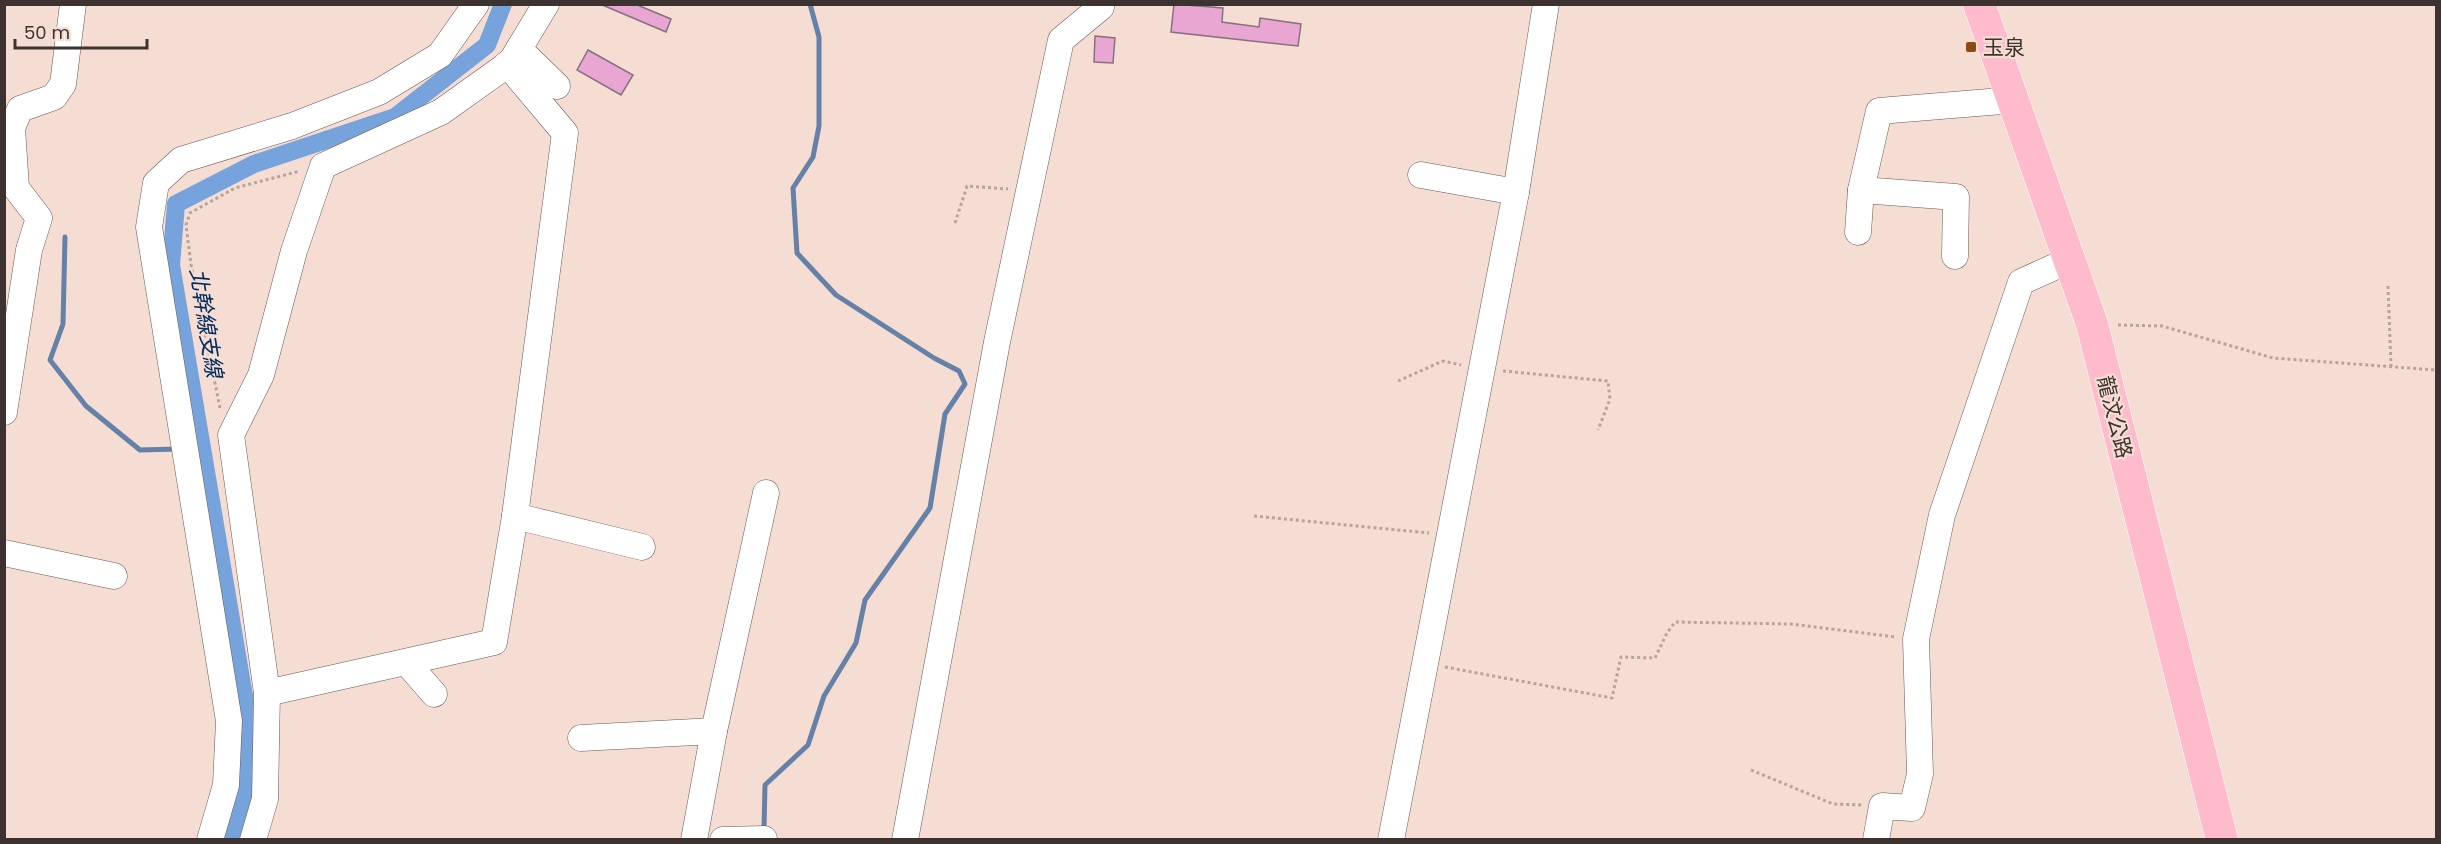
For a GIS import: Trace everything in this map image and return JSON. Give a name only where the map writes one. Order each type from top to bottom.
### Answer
[{"type":"main road","name":"龍汶公路","points":[[1979,4],[2092,324],[2222,840]]},
{"type":"lane","points":[[4,412],[29,250],[39,218],[16,188],[12,128],[20,109],[54,97],[63,84],[74,4]]},
{"type":"lane","points":[[210,840],[226,785],[229,720],[149,227],[156,183],[181,160],[292,126],[379,92],[440,55],[476,4]]},
{"type":"lane","points":[[267,693],[494,642],[515,516],[565,134],[512,58],[523,4]]},
{"type":"lane","points":[[252,840],[265,799],[267,693],[231,435],[261,375],[294,251],[323,166],[441,112],[512,58],[546,4]]},
{"type":"lane","points":[[905,840],[997,342],[1061,40],[1101,7],[1101,4]]},
{"type":"lane","points":[[1391,840],[1516,192],[1546,4]]},
{"type":"lane","points":[[512,58],[557,86]]},
{"type":"lane","points":[[1858,232],[1861,190],[1879,111],[2014,100]]},
{"type":"lane","points":[[1421,175],[1516,192]]},
{"type":"lane","points":[[1861,190],[1956,196],[1955,256]]},
{"type":"lane","points":[[1876,840],[1882,806],[1911,808],[1920,774],[1916,639],[1942,515],[2021,282],[2070,260]]},
{"type":"lane","points":[[694,840],[714,731],[766,493]]},
{"type":"lane","points":[[515,516],[642,547]]},
{"type":"lane","points":[[4,553],[114,576]]},
{"type":"lane","points":[[407,663],[434,694]]},
{"type":"lane","points":[[581,738],[714,731]]},
{"type":"lane","points":[[723,840],[764,839]]},
{"type":"path","points":[[231,435],[218,402],[191,264],[186,225],[190,213],[236,188],[323,166]]},
{"type":"path","points":[[955,223],[967,186],[1029,190]]},
{"type":"path","points":[[2388,286],[2391,366]]},
{"type":"path","points":[[2092,324],[2162,326],[2273,358],[2436,370]]},
{"type":"path","points":[[1398,381],[1443,361],[1482,368],[1608,381],[1611,399],[1598,430]]},
{"type":"path","points":[[1254,516],[1449,535]]},
{"type":"path","points":[[1425,664],[1612,698],[1621,657],[1655,658],[1675,622],[1791,624],[1916,639]]},
{"type":"path","points":[[1751,770],[1833,804],[1882,806]]},
{"type":"building","points":[[600,4],[635,4],[671,19],[666,32]]},
{"type":"building","points":[[1174,4],[1223,8],[1222,22],[1259,27],[1260,18],[1301,24],[1298,46],[1171,32]]},
{"type":"building","points":[[1095,36],[1115,38],[1113,63],[1094,62]]},
{"type":"building","points":[[588,50],[633,75],[621,95],[577,70]]},
{"type":"waterway","name":"北幹線支線","points":[[230,840],[243,805],[245,702],[171,265],[176,204],[254,164],[395,117],[487,45],[503,4]]},
{"type":"waterway","points":[[766,831],[764,829],[765,785],[808,745],[824,696],[856,643],[865,600],[930,508],[945,414],[965,384],[959,371],[934,358],[836,295],[797,253],[793,188],[813,157],[819,126],[819,37],[810,4]]},
{"type":"waterway","points":[[65,237],[63,324],[50,360],[86,406],[140,450],[177,449]]},
{"type":"place","name":"玉泉","points":[[1971,47]]}]
